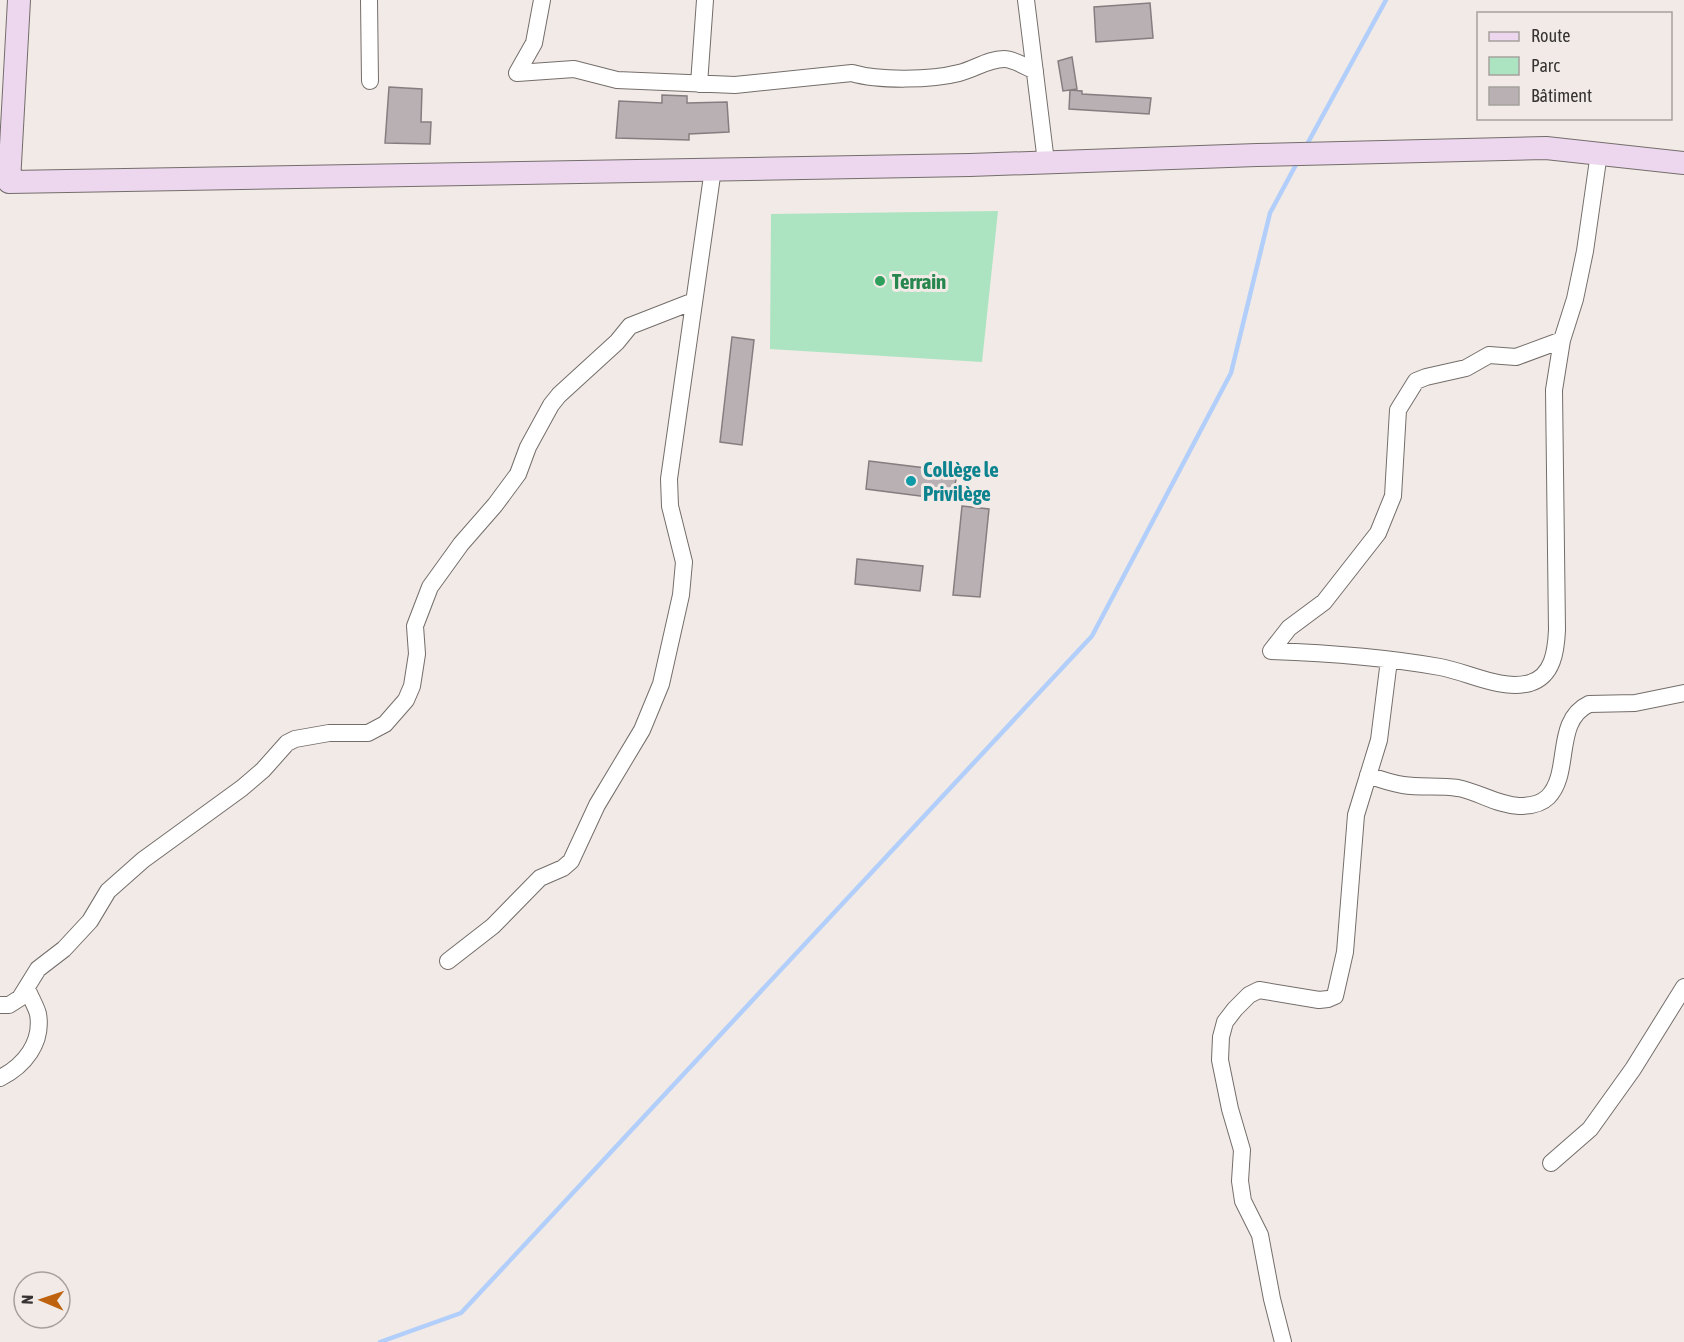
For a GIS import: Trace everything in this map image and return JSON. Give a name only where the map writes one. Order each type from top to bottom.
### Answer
[{"type":"street","points":[[19,0],[5,182],[1046,162],[1534,149],[1599,153],[1684,163]]},
{"type":"street","points":[[369,0],[370,81]]},
{"type":"street","points":[[542,0],[534,43],[517,73],[574,69],[617,80],[750,85],[852,73],[868,78],[936,77],[960,73],[989,62],[1006,59],[1035,71]]},
{"type":"street","points":[[699,84],[705,0]]},
{"type":"street","points":[[1026,0],[1046,162]]},
{"type":"street","points":[[1562,340],[1516,357],[1489,355],[1466,368],[1426,376],[1416,381],[1402,401],[1396,417],[1395,484],[1384,522],[1339,585],[1317,608],[1289,628],[1271,651],[1332,653],[1442,667],[1504,683],[1530,683],[1540,678],[1548,670],[1553,660],[1557,630],[1554,390],[1562,340],[1575,299],[1585,251],[1599,153]]},
{"type":"street","points":[[448,961],[493,926],[540,878],[563,868],[571,861],[597,805],[642,730],[661,684],[681,596],[684,562],[670,506],[669,478],[712,169]]},
{"type":"street","points":[[0,1005],[15,1002],[27,988],[38,969],[64,949],[90,921],[108,891],[143,860],[263,771],[287,743],[303,737],[329,733],[368,733],[385,724],[406,700],[412,686],[417,654],[415,626],[430,587],[461,544],[518,474],[528,447],[551,405],[630,326],[694,301]]},
{"type":"street","points":[[1283,1342],[1260,1235],[1243,1202],[1240,1180],[1242,1150],[1230,1109],[1220,1060],[1221,1037],[1225,1022],[1235,1009],[1249,995],[1259,990],[1318,1000],[1335,996],[1345,952],[1356,815],[1379,740],[1385,708],[1389,660]]},
{"type":"street","points":[[1368,775],[1403,785],[1457,788],[1475,792],[1502,803],[1527,806],[1541,802],[1550,796],[1556,783],[1569,727],[1574,715],[1583,707],[1589,704],[1635,703],[1684,693]]},
{"type":"street","points":[[1551,1163],[1590,1129],[1633,1069],[1684,987]]},
{"type":"street","points":[[0,1078],[19,1067],[35,1044],[39,1029],[38,1013],[27,988]]},
{"type":"green space","name":"Terrain","points":[[998,211],[982,362],[770,349],[771,214]]},
{"type":"building","points":[[1150,3],[1153,38],[1096,42],[1094,7]]},
{"type":"building","points":[[1072,57],[1077,89],[1063,91],[1058,61]]},
{"type":"building","points":[[389,87],[422,89],[421,122],[431,122],[430,144],[385,143]]},
{"type":"building","points":[[1070,90],[1082,91],[1082,94],[1151,98],[1149,114],[1069,109]]},
{"type":"building","points":[[662,95],[687,96],[687,103],[727,102],[729,132],[689,134],[689,140],[616,138],[619,101],[662,103]]},
{"type":"building","points":[[732,337],[754,340],[742,445],[720,442]]},
{"type":"building","name":"Collège le Privilège","points":[[869,461],[958,472],[951,500],[866,489]]},
{"type":"building","name":"Collège le Privilège","points":[[962,506],[989,509],[980,597],[953,595]]},
{"type":"building","name":"Collège le Privilège","points":[[857,559],[923,566],[920,591],[855,584]]},
{"type":"waterway","points":[[1305,148],[1386,0]]},
{"type":"waterway","points":[[380,1342],[461,1313],[1092,636],[1231,373],[1270,213],[1298,161]]},
{"type":"place","name":"Terrain","points":[[880,281]]},
{"type":"place","name":"Collège le Privilège","points":[[911,481]]}]
